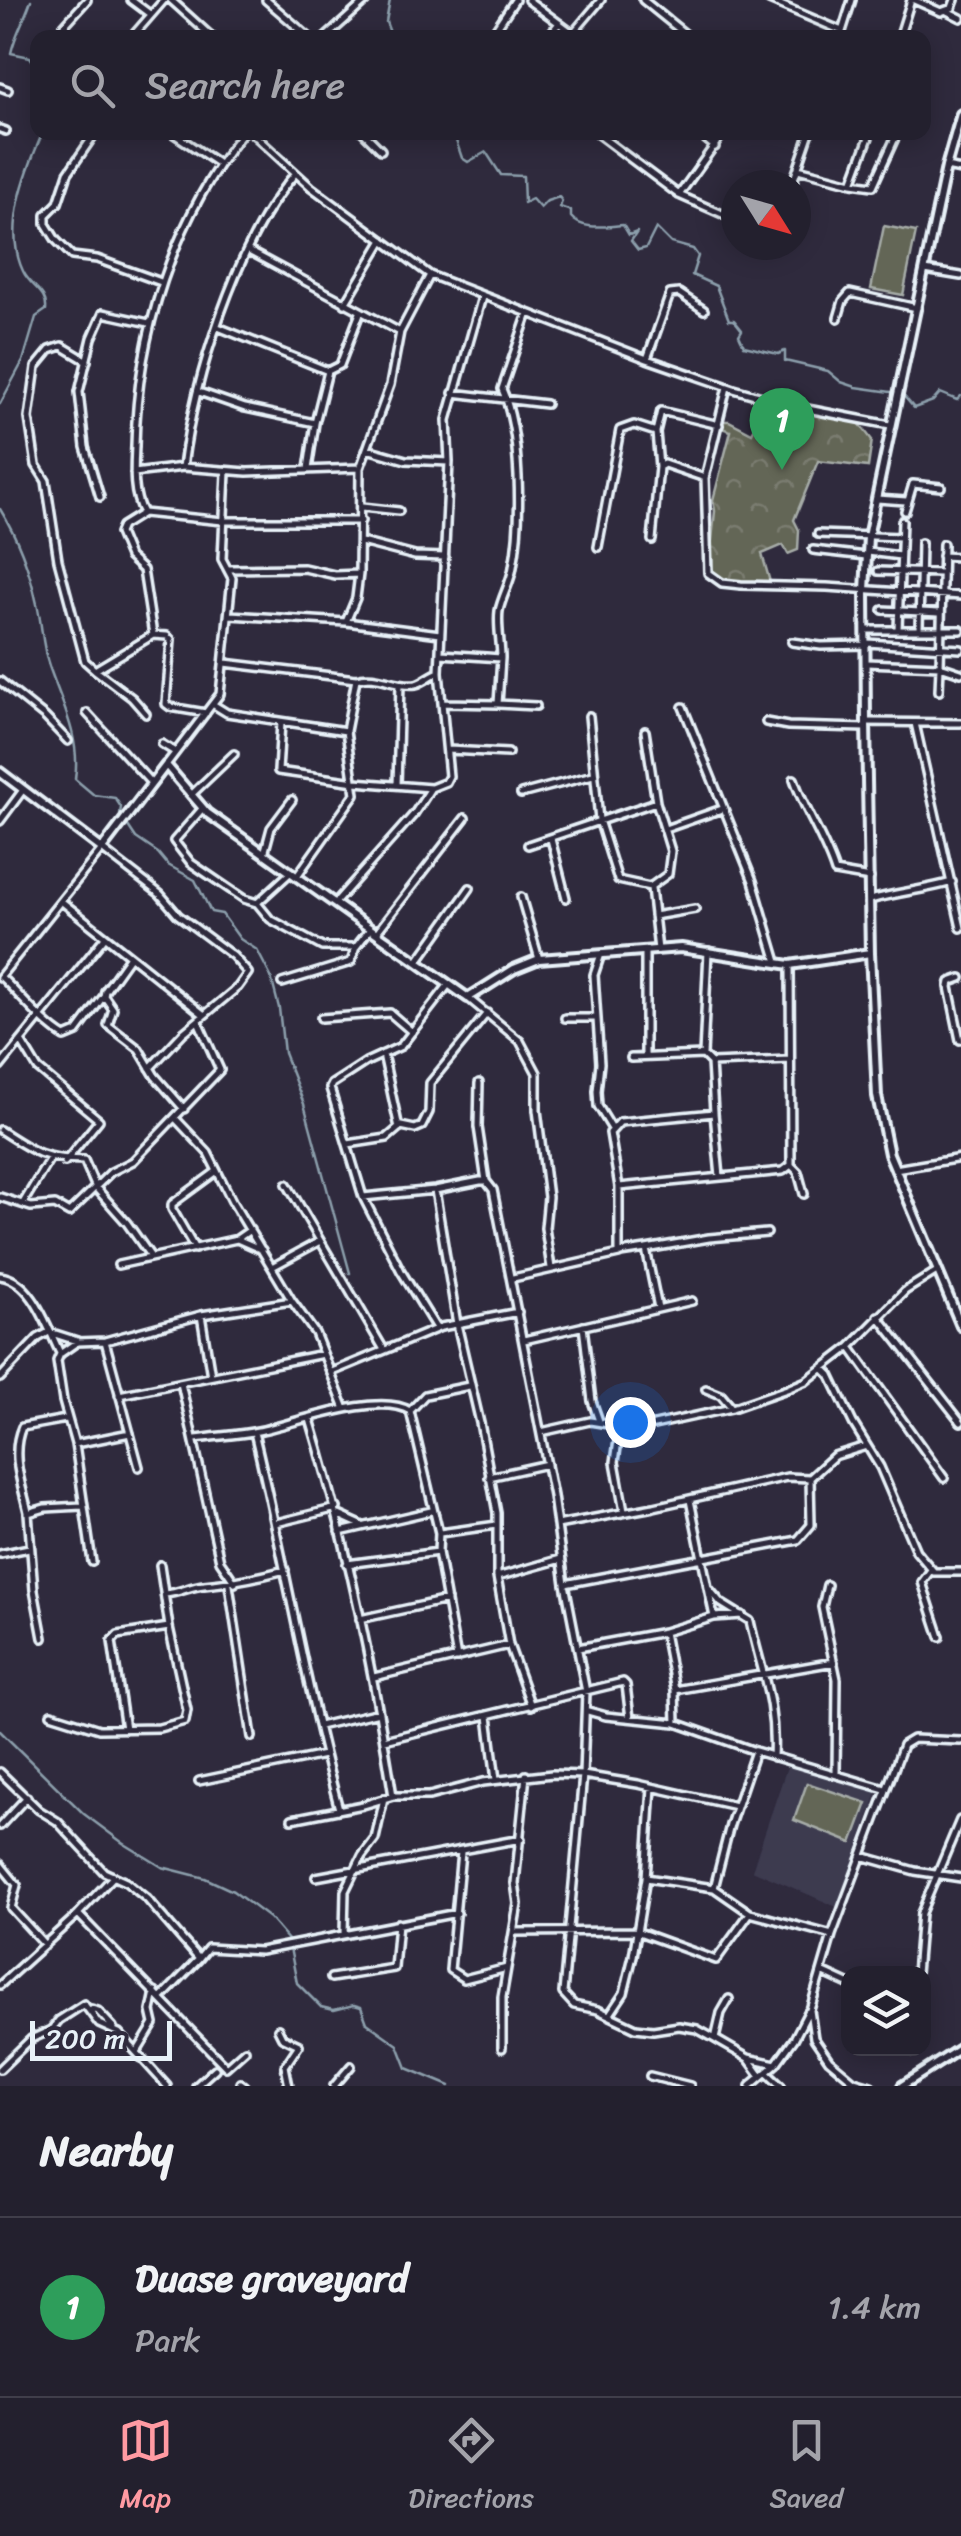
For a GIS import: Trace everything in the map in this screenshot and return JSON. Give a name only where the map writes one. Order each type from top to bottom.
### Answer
[{"type":"street","points":[[59,30],[87,0]]},
{"type":"street","points":[[131,0],[151,15]]},
{"type":"street","points":[[138,30],[168,0],[204,30]]},
{"type":"street","points":[[266,0],[301,30]]},
{"type":"street","points":[[333,30],[368,0]]},
{"type":"street","points":[[495,30],[516,0]]},
{"type":"street","points":[[528,0],[569,30]]},
{"type":"street","points":[[580,30],[601,0]]},
{"type":"street","points":[[643,0],[680,30]]},
{"type":"street","points":[[769,0],[833,30]]},
{"type":"street","points":[[842,30],[852,0]]},
{"type":"street","points":[[902,30],[912,0],[961,18]]},
{"type":"street","points":[[948,11],[955,0]]},
{"type":"street","points":[[554,30],[560,23]]},
{"type":"street","points":[[0,87],[8,90]]},
{"type":"street","points":[[961,114],[874,499],[864,590],[870,954],[877,1096],[884,1138],[895,1170],[961,1326]]},
{"type":"street","points":[[91,140],[68,173],[58,203],[46,216],[46,224],[72,256],[96,259],[161,282]]},
{"type":"street","points":[[183,140],[218,164]]},
{"type":"street","points":[[144,514],[134,473],[135,430],[150,323],[161,282],[218,164],[236,140]]},
{"type":"street","points":[[260,140],[296,174],[430,275],[728,387],[797,407],[890,424]]},
{"type":"street","points":[[371,140],[381,150]]},
{"type":"street","points":[[606,140],[678,195],[721,214]]},
{"type":"street","points":[[706,140],[714,147]]},
{"type":"street","points":[[678,195],[719,140]]},
{"type":"street","points":[[807,140],[798,169],[872,186],[894,140]]},
{"type":"street","points":[[852,183],[867,140]]},
{"type":"street","points":[[946,167],[961,170]]},
{"type":"street","points":[[183,467],[198,392],[247,250],[264,215],[296,174]]},
{"type":"street","points":[[345,304],[383,240]]},
{"type":"street","points":[[247,250],[400,332]]},
{"type":"street","points":[[925,270],[961,276]]},
{"type":"street","points":[[346,622],[356,598],[359,574],[360,468],[390,385],[400,332],[430,275]]},
{"type":"street","points":[[647,359],[670,294],[680,293],[704,310]]},
{"type":"street","points":[[838,318],[850,293],[917,308]]},
{"type":"street","points":[[281,723],[278,771],[431,788],[446,782],[449,776],[439,672],[449,462],[447,420],[482,296]]},
{"type":"street","points":[[100,497],[86,447],[79,392],[87,361],[103,313],[150,323]]},
{"type":"street","points":[[218,327],[328,370],[340,365],[360,313]]},
{"type":"street","points":[[498,704],[499,611],[509,588],[516,530],[517,463],[511,406],[502,389],[528,313]]},
{"type":"street","points":[[87,361],[62,346],[50,350],[36,366],[29,418],[36,465],[46,481],[58,560],[85,661],[146,714]]},
{"type":"street","points":[[308,468],[314,423],[328,370]]},
{"type":"street","points":[[728,387],[706,478],[708,573],[715,580],[740,585],[961,596]]},
{"type":"street","points":[[198,392],[245,408],[314,423]]},
{"type":"street","points":[[453,392],[546,404]]},
{"type":"street","points":[[652,540],[659,468],[656,432],[664,409],[719,424]]},
{"type":"street","points":[[598,547],[620,430],[634,426],[656,432]]},
{"type":"street","points":[[367,449],[406,460],[449,462]]},
{"type":"street","points":[[659,468],[664,464],[706,478]]},
{"type":"street","points":[[134,473],[183,467],[226,472],[360,468]]},
{"type":"street","points":[[130,956],[72,1037],[60,1035],[0,977],[220,694],[230,615],[229,568],[222,559],[226,472]]},
{"type":"street","points":[[905,511],[913,484],[941,486]]},
{"type":"street","points":[[874,499],[907,501]]},
{"type":"street","points":[[362,507],[399,511]]},
{"type":"street","points":[[153,635],[142,570],[129,557],[119,532],[122,526],[144,514],[223,521],[362,521]]},
{"type":"street","points":[[898,629],[902,521]]},
{"type":"street","points":[[818,534],[901,537]]},
{"type":"street","points":[[361,542],[415,556],[444,556]]},
{"type":"street","points":[[919,629],[921,543]]},
{"type":"street","points":[[939,690],[942,544]]},
{"type":"street","points":[[813,550],[900,556]]},
{"type":"street","points":[[942,556],[961,557]]},
{"type":"street","points":[[229,568],[304,568],[359,574]]},
{"type":"street","points":[[878,570],[941,574]]},
{"type":"street","points":[[884,610],[939,612]]},
{"type":"street","points":[[230,615],[346,622],[441,634]]},
{"type":"street","points":[[866,630],[961,630]]},
{"type":"street","points":[[95,670],[153,635],[167,636],[170,640],[166,704],[170,708],[206,713]]},
{"type":"street","points":[[792,642],[961,649]]},
{"type":"street","points":[[441,654],[501,658]]},
{"type":"street","points":[[225,663],[356,680],[374,676],[400,684],[421,684],[439,672]]},
{"type":"street","points":[[867,663],[940,666],[961,674]]},
{"type":"street","points":[[257,903],[294,874],[354,794],[346,731],[356,680]]},
{"type":"street","points":[[0,681],[68,741]]},
{"type":"street","points":[[397,785],[400,684]]},
{"type":"street","points":[[214,704],[227,713],[346,731]]},
{"type":"street","points":[[444,704],[536,706]]},
{"type":"street","points":[[683,707],[753,881],[778,963]]},
{"type":"street","points":[[87,713],[151,782]]},
{"type":"street","points":[[589,716],[599,820],[618,880],[650,887],[664,879],[671,866],[671,851],[656,802],[644,731]]},
{"type":"street","points":[[766,722],[788,726],[961,723]]},
{"type":"street","points":[[914,723],[961,928]]},
{"type":"street","points":[[162,744],[174,752]]},
{"type":"street","points":[[448,750],[508,753]]},
{"type":"street","points":[[191,795],[234,754]]},
{"type":"street","points":[[166,765],[202,808],[418,961],[520,1041],[536,1073],[551,1268]]},
{"type":"street","points":[[0,772],[102,849],[246,969],[245,980],[150,1068]]},
{"type":"street","points":[[522,794],[592,775]]},
{"type":"street","points":[[794,779],[806,815],[836,872],[870,878]]},
{"type":"street","points":[[335,903],[414,814],[431,788]]},
{"type":"street","points":[[0,821],[23,790]]},
{"type":"street","points":[[264,854],[271,828],[292,800]]},
{"type":"street","points":[[528,845],[656,802]]},
{"type":"street","points":[[202,808],[174,841],[191,863],[236,894],[257,903],[270,919],[322,946],[356,948]]},
{"type":"street","points":[[664,830],[722,809]]},
{"type":"street","points":[[282,983],[351,962],[356,948],[465,818]]},
{"type":"street","points":[[87,838],[113,834]]},
{"type":"street","points":[[551,839],[566,898]]},
{"type":"street","points":[[870,900],[897,891],[952,882]]},
{"type":"street","points":[[650,887],[658,950]]},
{"type":"street","points":[[418,961],[470,888]]},
{"type":"street","points":[[521,897],[540,960]]},
{"type":"street","points":[[61,901],[205,1015]]},
{"type":"street","points":[[654,916],[696,909]]},
{"type":"street","points":[[0,1067],[106,936]]},
{"type":"street","points":[[468,998],[514,969],[540,960],[658,950],[708,952],[790,965],[870,954]]},
{"type":"street","points":[[645,951],[645,1058]]},
{"type":"street","points":[[703,1055],[708,952]]},
{"type":"street","points":[[601,954],[594,974],[598,1106],[612,1129]]},
{"type":"street","points":[[619,1186],[783,1171],[791,1165],[790,965]]},
{"type":"street","points":[[960,1040],[949,987],[950,982],[961,978]]},
{"type":"street","points":[[436,1328],[401,1271],[364,1197],[330,1088],[401,1046],[449,984]]},
{"type":"street","points":[[104,996],[114,1009],[108,1025],[139,1049],[184,1109]]},
{"type":"street","points":[[347,1144],[387,1138],[399,1128],[422,1126],[429,1112],[430,1083],[487,1013]]},
{"type":"street","points":[[321,1018],[390,1014],[412,1032]]},
{"type":"street","points":[[565,1018],[596,1018]]},
{"type":"street","points":[[0,1197],[31,1207],[55,1205],[69,1213],[111,1172],[133,1160],[220,1070],[198,1021]]},
{"type":"street","points":[[21,1042],[38,1069],[99,1120],[65,1162]]},
{"type":"street","points":[[383,1054],[399,1128]]},
{"type":"street","points":[[630,1058],[703,1055],[712,1063],[790,1060]]},
{"type":"street","points":[[712,1063],[720,1177]]},
{"type":"street","points":[[479,1083],[478,1127],[486,1181],[493,1190],[512,1278],[588,1710],[563,1993],[574,2005],[607,2013],[636,2028],[679,2026],[697,2030],[748,2058],[781,2086]]},
{"type":"street","points":[[619,1254],[619,1186],[612,1129],[620,1122],[714,1113]]},
{"type":"street","points":[[175,1118],[218,1170],[272,1268],[315,1333],[346,1409]]},
{"type":"street","points":[[0,1130],[50,1158],[65,1162],[84,1160],[96,1188],[152,1257]]},
{"type":"street","points":[[22,1204],[50,1158]]},
{"type":"street","points":[[895,1170],[961,1158]]},
{"type":"street","points":[[791,1165],[798,1172],[804,1194]]},
{"type":"street","points":[[195,1249],[172,1204],[218,1170]]},
{"type":"street","points":[[364,1197],[486,1181]]},
{"type":"street","points":[[286,1184],[383,1348]]},
{"type":"street","points":[[436,1190],[457,1324],[480,1422],[497,1525],[497,1577],[509,1645],[530,1706]]},
{"type":"street","points":[[118,1265],[237,1239],[250,1230]]},
{"type":"street","points":[[512,1278],[709,1238],[767,1234]]},
{"type":"street","points":[[237,1239],[262,1250]]},
{"type":"street","points":[[272,1268],[320,1242]]},
{"type":"street","points":[[646,1249],[658,1308]]},
{"type":"street","points":[[541,1432],[599,1422],[620,1426],[654,1424],[732,1408],[806,1381],[850,1348],[905,1291],[937,1272]]},
{"type":"street","points":[[0,1276],[12,1278],[20,1285],[60,1354]]},
{"type":"street","points":[[0,1378],[38,1338],[49,1332],[78,1342],[106,1341],[201,1315],[292,1301]]},
{"type":"street","points":[[523,1340],[692,1301]]},
{"type":"street","points":[[332,1372],[436,1328],[518,1312]]},
{"type":"street","points":[[201,1315],[212,1378]]},
{"type":"street","points":[[878,1316],[961,1422]]},
{"type":"street","points":[[583,1326],[592,1402],[599,1422]]},
{"type":"street","points":[[106,1341],[139,1467]]},
{"type":"street","points":[[78,1342],[60,1354],[57,1361],[92,1562]]},
{"type":"street","points":[[850,1348],[944,1478]]},
{"type":"street","points":[[118,1395],[323,1354]]},
{"type":"street","points":[[823,1368],[890,1488],[916,1551],[931,1570],[961,1572]]},
{"type":"street","points":[[181,1383],[220,1560],[232,1584],[252,1737]]},
{"type":"street","points":[[410,1411],[425,1395],[469,1386]]},
{"type":"street","points":[[706,1389],[721,1395],[732,1408]]},
{"type":"street","points":[[196,1438],[254,1432],[346,1409],[392,1404],[410,1411]]},
{"type":"street","points":[[410,1411],[439,1533],[438,1552],[457,1658]]},
{"type":"street","points":[[310,1419],[338,1511],[374,1677],[393,1796]]},
{"type":"street","points":[[42,1638],[28,1514],[16,1458],[22,1427],[66,1420]]},
{"type":"street","points":[[620,1426],[615,1462],[624,1512]]},
{"type":"street","points":[[74,1444],[130,1432]]},
{"type":"street","points":[[254,1432],[339,1809]]},
{"type":"street","points":[[557,1524],[690,1500],[787,1477],[810,1478],[834,1456],[866,1446]]},
{"type":"street","points":[[489,1476],[547,1464]]},
{"type":"street","points":[[565,1584],[798,1540],[810,1525],[810,1478]]},
{"type":"street","points":[[690,1500],[714,1617]]},
{"type":"street","points":[[28,1514],[45,1508],[82,1506]]},
{"type":"street","points":[[276,1523],[338,1511],[364,1526]]},
{"type":"street","points":[[340,1532],[432,1511]]},
{"type":"street","points":[[439,1533],[497,1525]]},
{"type":"street","points":[[0,1554],[29,1548]]},
{"type":"street","points":[[347,1564],[438,1552]]},
{"type":"street","points":[[497,1577],[561,1558]]},
{"type":"street","points":[[51,1714],[94,1729],[170,1726],[181,1724],[187,1716],[160,1565]]},
{"type":"street","points":[[165,1594],[201,1585],[232,1584],[285,1570]]},
{"type":"street","points":[[931,1570],[922,1582],[940,1637]]},
{"type":"street","points":[[827,1585],[822,1608],[839,1698],[836,1774]]},
{"type":"street","points":[[710,1590],[724,1606],[750,1621],[774,1712],[773,1757]]},
{"type":"street","points":[[360,1619],[447,1600]]},
{"type":"street","points":[[578,1648],[742,1614]]},
{"type":"street","points":[[125,1729],[112,1642],[118,1635],[169,1627]]},
{"type":"street","points":[[664,1632],[675,1690],[676,1723]]},
{"type":"street","points":[[374,1677],[509,1645]]},
{"type":"street","points":[[675,1690],[834,1662]]},
{"type":"street","points":[[384,1740],[625,1683],[630,1718]]},
{"type":"street","points":[[588,1710],[676,1723],[773,1757],[885,1789]]},
{"type":"street","points":[[318,1726],[379,1712]]},
{"type":"street","points":[[488,1716],[496,1780]]},
{"type":"street","points":[[750,2086],[776,2064],[810,2010],[832,1935],[907,1740],[961,1741]]},
{"type":"street","points":[[714,1888],[736,1806],[756,1751]]},
{"type":"street","points":[[199,1781],[324,1755]]},
{"type":"street","points":[[0,1772],[39,1810],[57,1821],[112,1878],[126,1882],[147,1899],[198,1958]]},
{"type":"street","points":[[502,2048],[502,1996],[518,1904],[515,1883],[526,1775]]},
{"type":"street","points":[[292,1819],[364,1806],[393,1796],[429,1796],[526,1775],[583,1775],[736,1806]]},
{"type":"street","points":[[607,2013],[621,2000],[636,1931],[646,1878],[652,1788]]},
{"type":"street","points":[[0,1826],[27,1797]]},
{"type":"street","points":[[344,1934],[344,1896],[375,1840],[384,1798]]},
{"type":"street","points":[[917,1966],[921,1912],[960,1820]]},
{"type":"street","points":[[316,1877],[520,1839]]},
{"type":"street","points":[[461,1852],[452,1974],[464,1979],[507,1968]]},
{"type":"street","points":[[861,1856],[961,1878]]},
{"type":"street","points":[[0,1864],[17,1885],[11,1908],[46,1945]]},
{"type":"street","points":[[0,1985],[112,1878]]},
{"type":"street","points":[[646,1878],[714,1888],[750,1913],[832,1935]]},
{"type":"street","points":[[162,1998],[208,1948],[260,1950],[457,1913]]},
{"type":"street","points":[[514,1932],[636,1931],[716,1960],[750,1913]]},
{"type":"street","points":[[78,1914],[226,2066],[246,2050]]},
{"type":"street","points":[[331,1978],[394,1968],[398,1924]]},
{"type":"street","points":[[822,1972],[841,1981]]},
{"type":"street","points":[[137,2052],[152,2032],[155,1992]]},
{"type":"street","points":[[715,2039],[729,1999]]},
{"type":"street","points":[[0,2069],[20,2047],[51,2030],[80,2004],[90,2010],[94,2019],[114,2030],[164,2083],[154,2086]]},
{"type":"street","points":[[810,2010],[814,2038],[840,2072],[871,2086]]},
{"type":"street","points":[[278,2029],[282,2037],[299,2045],[285,2066],[290,2086]]},
{"type":"street","points":[[798,2033],[814,2038]]},
{"type":"street","points":[[902,2086],[961,2048]]},
{"type":"street","points":[[748,2058],[776,2064]]},
{"type":"street","points":[[334,2086],[351,2066]]},
{"type":"street","points":[[196,2086],[215,2069]]},
{"type":"street","points":[[650,2076],[690,2086]]},
{"type":"shaded area","points":[[788,1764],[874,1787],[877,1793],[837,1907],[752,1870]]},
{"type":"green space","points":[[884,226],[916,232],[903,295],[871,289]]},
{"type":"green space","points":[[795,408],[859,423],[872,440],[868,467],[818,461],[794,520],[799,530],[798,550],[788,554],[783,545],[762,554],[770,582],[719,580],[709,569],[713,500],[731,431],[721,428],[723,421],[752,433],[758,422],[788,431]]},
{"type":"green space","points":[[807,1783],[867,1803],[852,1843],[794,1820]]},
{"type":"waterway","points":[[30,57],[11,53],[31,0]]},
{"type":"waterway","points":[[389,30],[386,22],[390,0]]},
{"type":"waterway","points":[[0,404],[23,361],[36,317],[46,310],[44,298],[23,271],[15,237],[19,200],[40,140]]},
{"type":"waterway","points":[[456,140],[462,158],[468,162],[486,152],[501,175],[523,176],[524,203],[532,199],[540,208],[559,197],[560,207],[571,211],[571,217],[582,224],[623,225],[629,235],[637,232],[631,241],[638,250],[646,248],[656,228],[671,243],[693,249],[698,256],[692,275],[716,286],[729,320],[734,320],[742,330],[739,335],[744,346],[778,354],[785,351],[785,361],[828,371],[841,382],[856,387],[891,392]]},
{"type":"waterway","points":[[902,394],[914,408],[933,401],[940,393],[957,400],[961,396]]},
{"type":"waterway","points":[[0,509],[31,579],[47,658],[73,735],[75,779],[94,795],[115,798],[121,807],[120,814],[136,838],[168,865],[195,880],[211,912],[222,914],[240,939],[257,950],[271,977],[284,1053],[304,1104],[350,1273]]},
{"type":"waterway","points":[[0,1731],[84,1814],[123,1843],[162,1867],[205,1878],[233,1891],[269,1918],[289,1941]]},
{"type":"waterway","points":[[290,1948],[297,1983],[321,2007],[361,2007],[367,2023],[398,2045],[407,2068],[450,2086]]},
{"type":"place","name":"Duase graveyard","points":[[782,470]]}]
